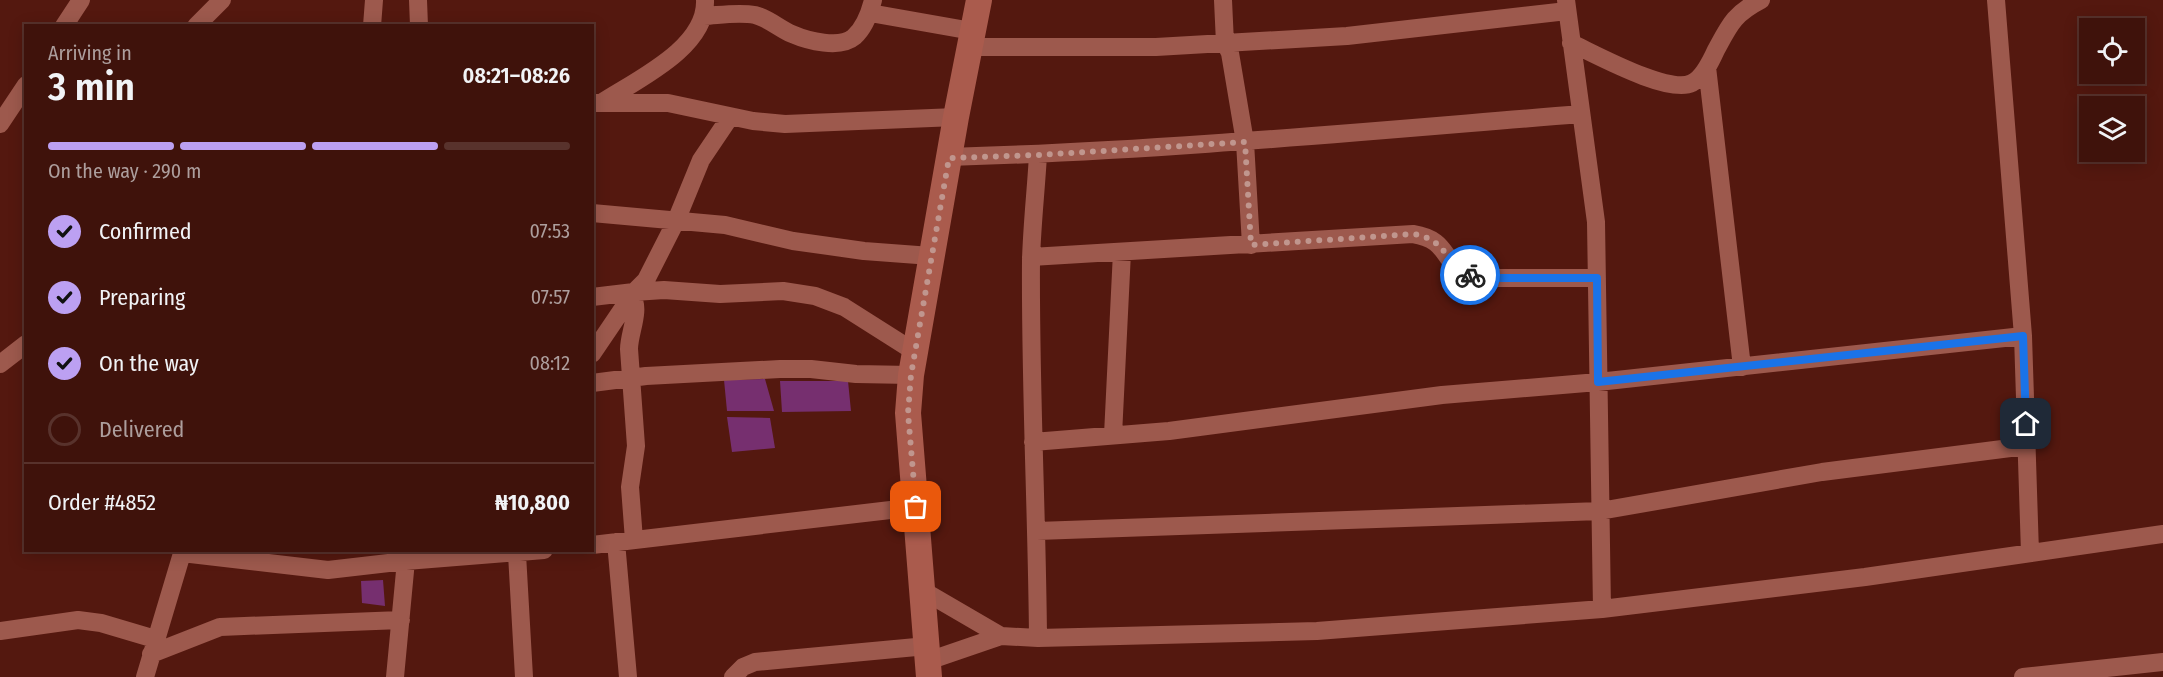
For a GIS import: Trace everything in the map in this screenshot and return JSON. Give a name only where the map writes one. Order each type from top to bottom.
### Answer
[{"type":"street","points":[[65,24],[81,0]]},
{"type":"street","points":[[198,24],[222,0]]},
{"type":"street","points":[[372,24],[374,0]]},
{"type":"street","points":[[418,0],[419,24]]},
{"type":"street","points":[[928,661],[908,413],[913,363],[931,256],[979,0]]},
{"type":"street","points":[[1223,0],[1225,43],[1230,53],[1245,142],[1251,245]]},
{"type":"street","points":[[1996,0],[2023,336],[2030,553]]},
{"type":"street","points":[[1571,43],[1653,80],[1679,86],[1693,83],[1707,67],[1732,20],[1748,2]]},
{"type":"street","points":[[597,103],[679,52],[697,33],[705,8],[758,16],[794,35],[819,43],[845,42],[855,36],[872,6],[971,39],[1156,47],[1347,36],[1566,6],[1596,222],[1602,609]]},
{"type":"street","points":[[1707,67],[1742,367]]},
{"type":"street","points":[[0,124],[24,88]]},
{"type":"street","points":[[597,103],[668,103],[753,122],[785,124],[956,117]]},
{"type":"street","points":[[949,158],[1038,155],[1245,142],[1581,114]]},
{"type":"street","points":[[594,351],[633,294],[646,280],[676,221],[701,160],[730,117]]},
{"type":"street","points":[[1038,155],[1031,257],[1038,638]]},
{"type":"street","points":[[594,213],[725,225],[793,241],[864,251],[931,256]]},
{"type":"street","points":[[1031,257],[1413,234],[1425,236],[1442,246],[1454,265],[1471,276],[1597,278]]},
{"type":"street","points":[[1113,435],[1122,252]]},
{"type":"street","points":[[594,297],[664,290],[720,294],[783,291],[815,296],[844,307],[913,363]]},
{"type":"street","points":[[628,677],[625,541],[636,446],[629,338],[636,306],[633,294]]},
{"type":"street","points":[[1033,442],[1169,431],[1442,395],[1598,382],[2023,336]]},
{"type":"street","points":[[0,364],[24,346]]},
{"type":"street","points":[[594,383],[632,378],[811,369],[856,374],[913,363]]},
{"type":"street","points":[[1037,531],[1600,511],[1822,472],[2026,446]]},
{"type":"street","points":[[594,545],[916,507]]},
{"type":"street","points":[[733,677],[744,667],[755,662],[928,661],[1001,636],[1038,638],[1317,631],[1602,609],[1865,577],[2163,534]]},
{"type":"street","points":[[145,677],[182,552],[328,570],[407,556],[531,552]]},
{"type":"street","points":[[518,554],[524,677]]},
{"type":"street","points":[[395,677],[407,556]]},
{"type":"street","points":[[922,591],[1001,636]]},
{"type":"street","points":[[0,631],[78,621],[101,623],[153,647],[220,627],[401,620]]},
{"type":"street","points":[[2024,677],[2163,662]]},
{"type":"building","points":[[765,379],[774,411],[727,411],[724,380]]},
{"type":"building","points":[[780,381],[848,381],[851,411],[782,412]]},
{"type":"building","points":[[727,417],[770,418],[775,448],[732,452]]},
{"type":"building","points":[[383,580],[385,606],[362,603],[361,581]]},
{"type":"way so far","points":[[916,507],[908,413],[911,375],[949,158],[1038,155],[1245,142],[1251,245],[1413,234],[1425,236],[1442,246],[1454,265],[1470,275]]},
{"type":"route","points":[[1470,275],[1487,278],[1597,278],[1598,382],[2023,336],[2026,424]]}]
